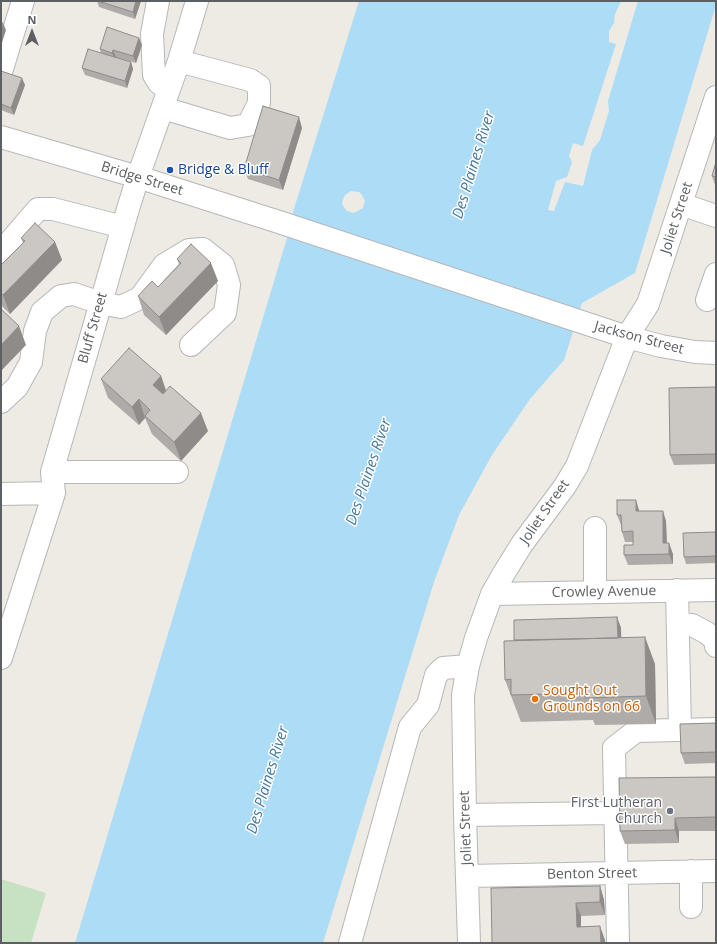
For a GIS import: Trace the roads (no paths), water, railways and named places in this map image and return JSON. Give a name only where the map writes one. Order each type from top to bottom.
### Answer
[{"type":"street","points":[[1,72],[23,1]]},
{"type":"street","points":[[158,1],[152,34],[154,75],[166,98],[230,128],[248,125],[259,104],[259,86],[250,80],[179,61]]},
{"type":"street","name":"Bluff Street","points":[[1,658],[53,482],[100,303],[138,178],[179,61],[197,1]]},
{"type":"street","name":"Joliet Street","points":[[469,943],[463,695],[468,666],[476,638],[492,594],[522,544],[565,486],[577,466],[627,337],[648,304],[716,97]]},
{"type":"street","name":"Bridge Street","points":[[1,137],[282,223],[586,323]]},
{"type":"street","points":[[681,204],[716,216]]},
{"type":"street","points":[[1,252],[38,210],[53,209],[123,227]]},
{"type":"street","points":[[1,402],[17,387],[31,362],[35,331],[42,312],[61,296],[74,294],[100,303],[121,307],[140,298],[164,265],[189,250],[203,248],[223,265],[229,285],[225,313],[191,345]]},
{"type":"street","points":[[707,300],[716,274]]},
{"type":"street","name":"Jackson Street","points":[[586,323],[627,337],[661,346],[695,352],[716,353]]},
{"type":"street","points":[[1,494],[53,482],[177,472]]},
{"type":"street","points":[[595,528],[595,592]]},
{"type":"street","points":[[677,590],[680,730]]},
{"type":"street","name":"Crowley Avenue","points":[[492,594],[716,590]]},
{"type":"street","points":[[678,624],[692,625],[707,633],[716,641],[716,646]]},
{"type":"street","points":[[350,943],[410,727],[428,705],[436,675],[443,668],[468,666]]},
{"type":"street","points":[[618,943],[614,748],[636,731],[716,729]]},
{"type":"street","points":[[615,782],[638,782]]},
{"type":"street","points":[[465,815],[615,813]]},
{"type":"street","points":[[691,871],[691,907]]},
{"type":"street","name":"Benton Street","points":[[468,876],[716,871]]},
{"type":"water","name":"Des Plaines River","points":[[359,1],[621,1],[615,14],[614,23],[609,31],[609,42],[616,44],[583,146],[573,143],[569,156],[572,162],[567,177],[556,181],[548,210],[554,211],[565,182],[583,186],[592,150],[600,140],[609,111],[608,101],[638,1],[716,1],[635,273],[582,303],[564,360],[530,399],[492,455],[459,515],[434,582],[323,943],[75,943],[287,238],[293,212]],"holes":[[[351,191],[359,192],[365,201],[363,208],[354,213],[347,211],[342,202],[345,195]]]},
{"type":"place","name":"Bridge & Bluff","points":[[170,170]]},
{"type":"place","name":"Sought Out Grounds on 66","points":[[535,699]]},
{"type":"place","name":"First Lutheran Church","points":[[670,811]]}]
